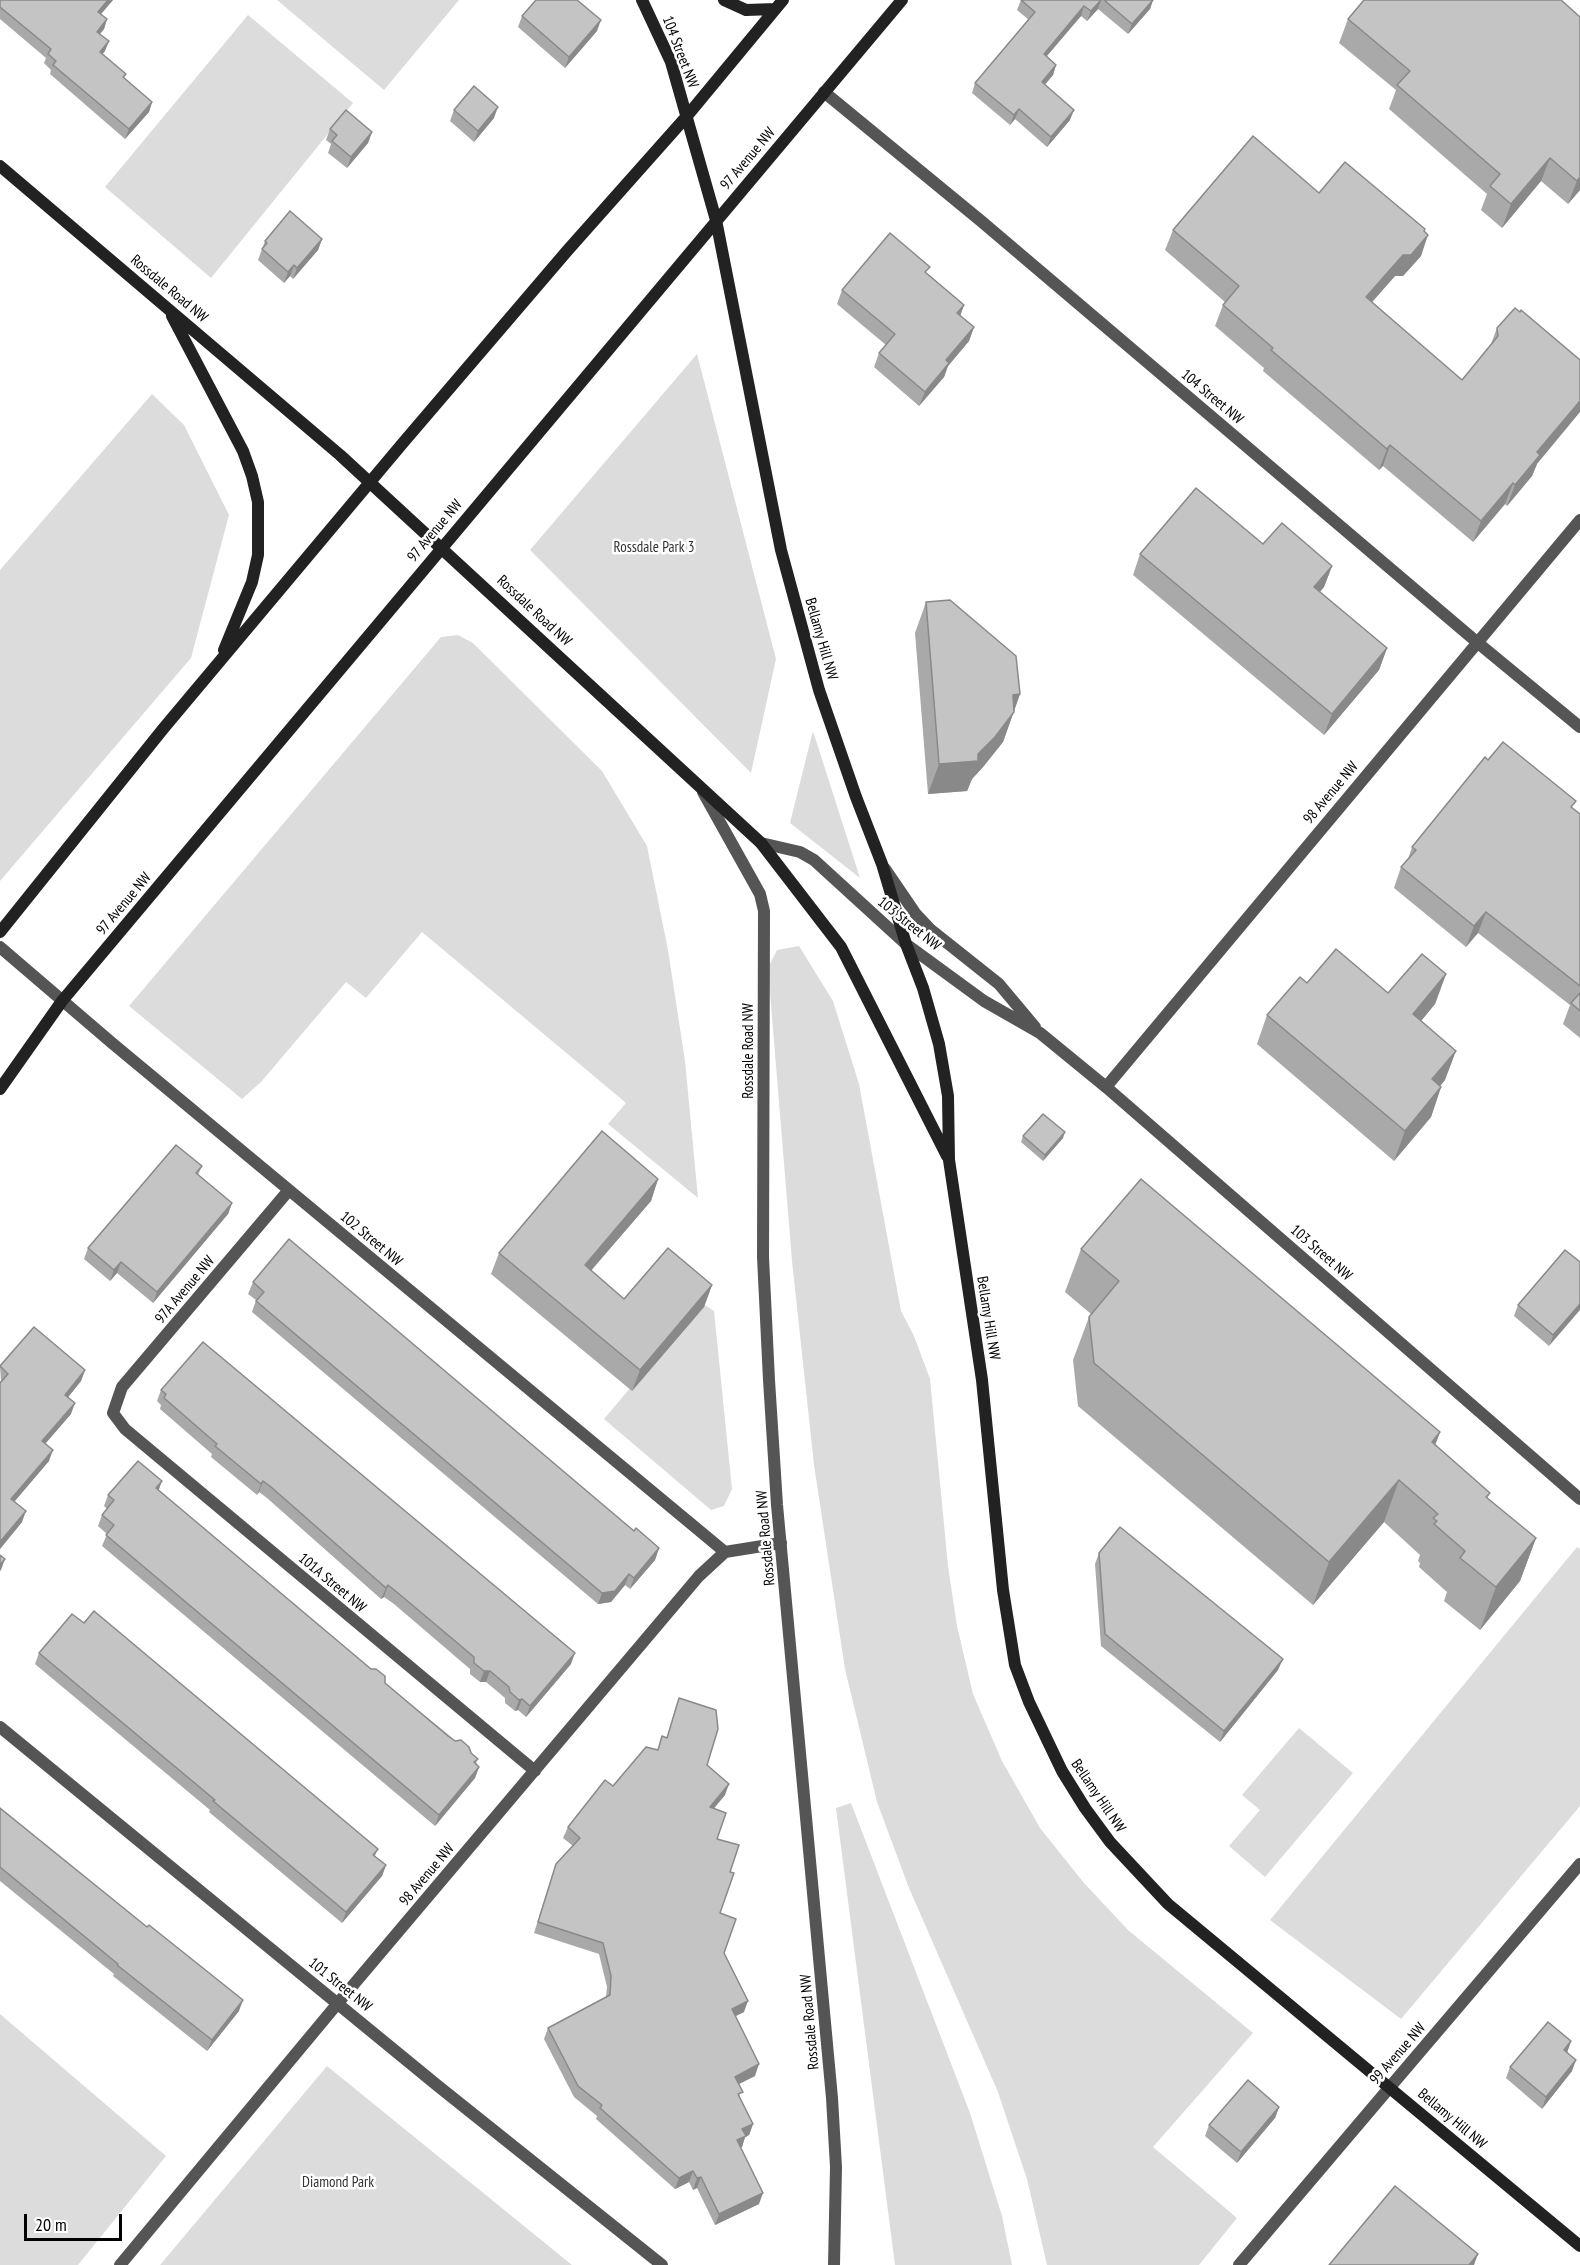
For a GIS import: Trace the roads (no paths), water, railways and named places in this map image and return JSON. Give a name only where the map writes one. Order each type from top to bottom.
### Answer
[{"type":"main road","name":"104 Street NW","points":[[642,0],[670,62],[687,116]]},
{"type":"main road","points":[[724,0],[746,10],[779,5]]},
{"type":"main road","name":"97 Avenue NW","points":[[0,1089],[62,1001],[902,0]]},
{"type":"main road","points":[[0,932],[219,663],[369,484],[567,251],[687,116],[779,5]]},
{"type":"main road","name":"Bellamy Hill NW","points":[[687,116],[716,220],[782,550],[796,606],[819,690],[882,864],[939,1044],[948,1096],[949,1160],[982,1380],[1003,1590],[1015,1665],[1044,1737],[1084,1808],[1110,1842],[1168,1904],[1580,2246]]},
{"type":"main road","name":"Rossdale Road NW","points":[[0,166],[340,455],[703,791]]},
{"type":"main road","points":[[169,309],[243,452],[258,502],[258,555],[252,582],[219,663]]},
{"type":"main road","name":"Bellamy Hill NW","points":[[703,791],[761,843],[841,946],[949,1160]]},
{"type":"street","name":"104 Street NW","points":[[824,92],[981,221],[1580,727]]},
{"type":"street","name":"98 Avenue NW","points":[[1106,1087],[1580,520]]},
{"type":"street","name":"Rossdale Road NW","points":[[703,791],[760,894],[764,911],[763,1257],[769,1380],[781,1543],[832,2098],[836,2167],[834,2265]]},
{"type":"street","name":"103 Street NW","points":[[761,843],[800,852],[814,860],[906,944],[984,1001],[1040,1033],[1106,1087],[1580,1499]]},
{"type":"street","name":"103 Street NW","points":[[882,864],[915,913],[931,930],[999,984],[1040,1033]]},
{"type":"street","name":"102 Street NW","points":[[0,947],[725,1552]]},
{"type":"street","name":"97A Avenue NW","points":[[113,1413],[122,1387],[289,1190]]},
{"type":"street","name":"101A Street NW","points":[[113,1413],[125,1429],[535,1772]]},
{"type":"street","points":[[725,1552],[781,1543]]},
{"type":"street","name":"98 Avenue NW","points":[[120,2265],[699,1576],[725,1552]]},
{"type":"street","name":"101 Street NW","points":[[0,1727],[438,2086],[662,2265]]},
{"type":"street","name":"99 Avenue NW","points":[[1239,2265],[1580,1864]]},
{"type":"park label","name":"Rossdale Park 3","points":[[654,548]]},
{"type":"park label","name":"Diamond Park","points":[[338,2183]]}]
